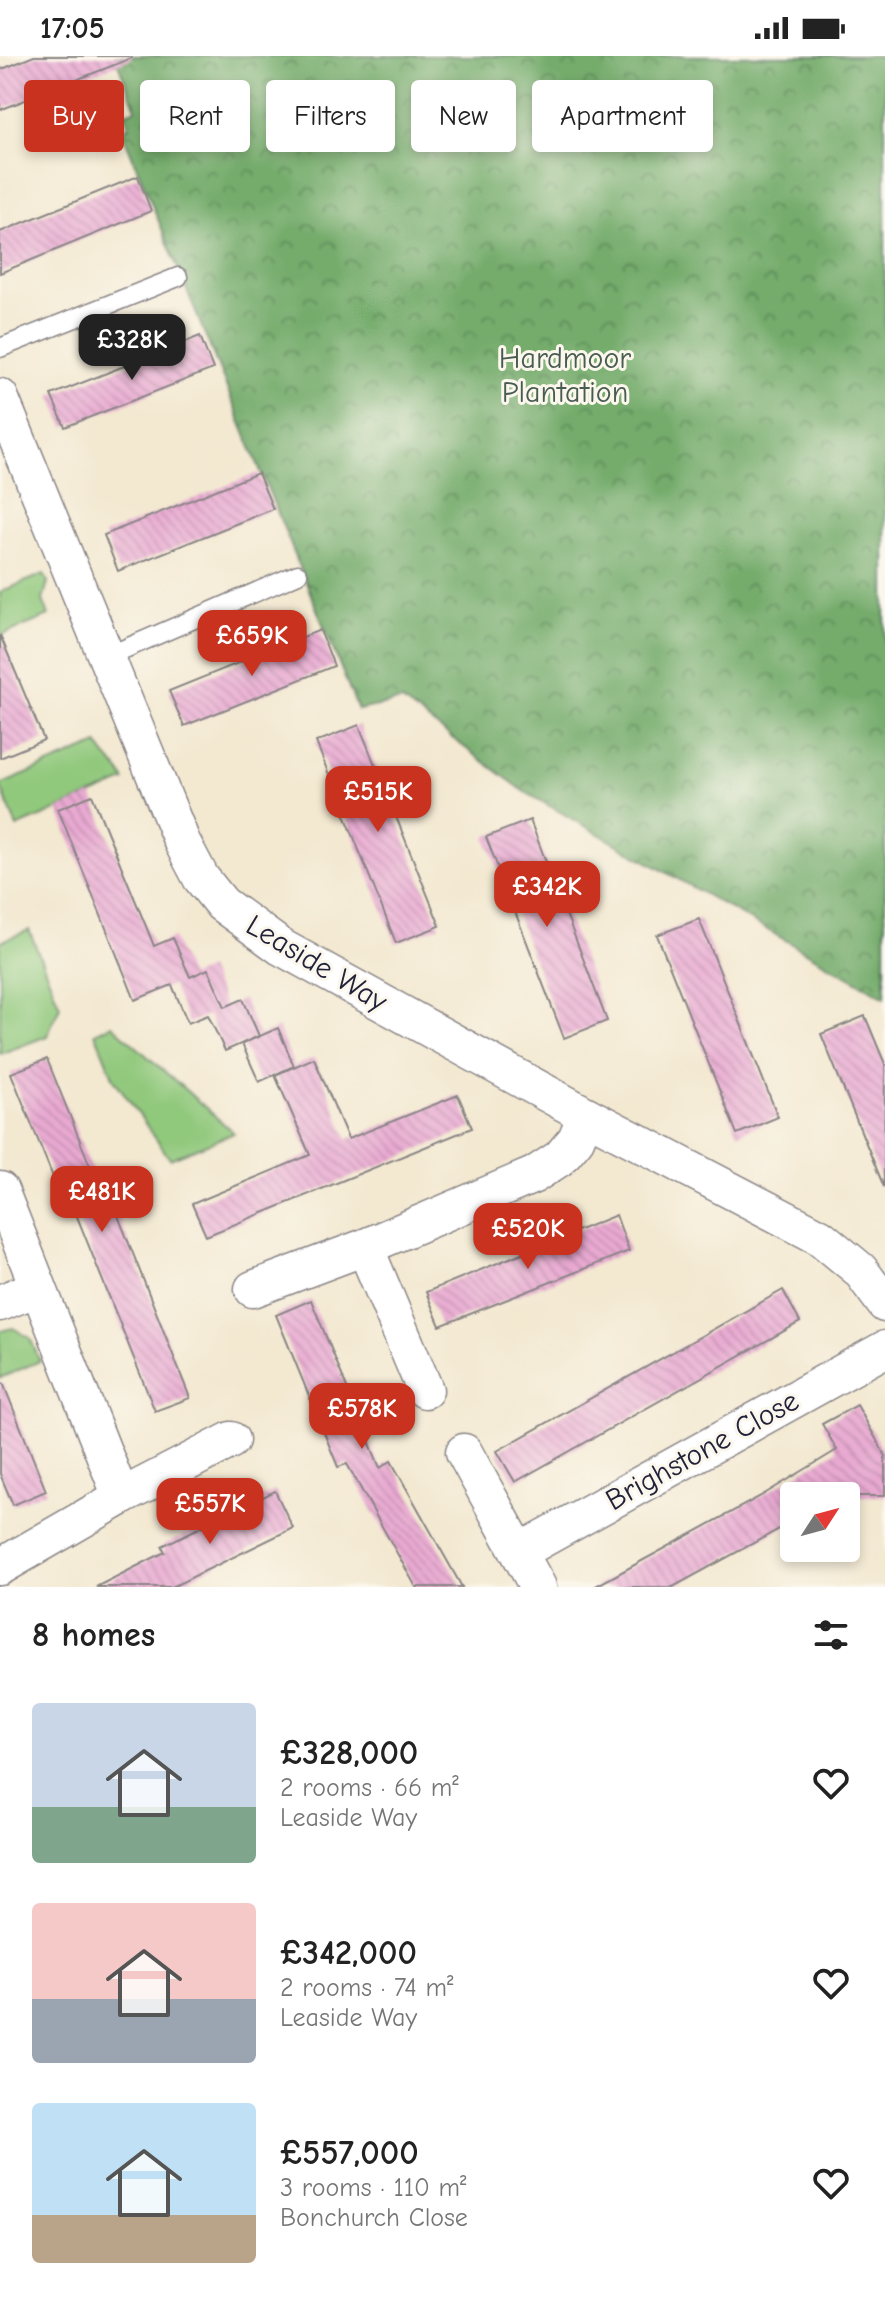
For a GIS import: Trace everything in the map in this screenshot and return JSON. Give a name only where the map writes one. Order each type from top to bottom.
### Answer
[{"type":"street","name":"Leaside Way","points":[[0,397],[182,842],[201,878],[222,904],[281,947],[586,1115],[820,1237],[860,1270],[885,1304]]},
{"type":"street","points":[[253,1289],[365,1247],[534,1175],[560,1158],[576,1139],[586,1115]]},
{"type":"street","points":[[0,1190],[121,1497]]},
{"type":"street","points":[[365,1247],[425,1390]]},
{"type":"street","points":[[0,1303],[37,1288]]},
{"type":"street","name":"Brighstone Close","points":[[519,1552],[885,1349]]},
{"type":"street","points":[[0,1567],[121,1497],[231,1440]]},
{"type":"street","points":[[464,1452],[538,1587]]},
{"type":"lane","points":[[0,348],[178,277]]},
{"type":"lane","points":[[106,657],[298,574]]},
{"type":"green space","name":"Hardmoor Plantation","points":[[115,56],[885,56],[885,997],[525,792],[402,701],[358,710],[124,136],[124,130],[129,126],[125,113],[136,109]]},
{"type":"green space","points":[[44,574],[48,582],[43,600],[49,616],[0,636],[0,592]]},
{"type":"green space","points":[[98,744],[125,781],[17,827],[0,785]]},
{"type":"green space","points":[[29,930],[60,1006],[47,1036],[0,1054],[0,942]]},
{"type":"green space","points":[[112,1025],[234,1133],[170,1159],[114,1079],[95,1033]]},
{"type":"green space","points":[[13,1328],[30,1338],[40,1361],[0,1378],[0,1331]]},
{"type":"building","points":[[34,56],[132,58],[76,80],[24,80],[24,101],[0,110],[0,70]]},
{"type":"building","points":[[138,176],[151,211],[0,273],[0,232]]},
{"type":"building","points":[[200,336],[213,369],[65,427],[51,395]]},
{"type":"building","points":[[258,473],[273,509],[118,571],[104,535]]},
{"type":"building","points":[[320,630],[334,666],[184,726],[169,691]]},
{"type":"building","points":[[0,635],[44,740],[0,758]]},
{"type":"building","points":[[359,725],[440,926],[396,943],[316,742]]},
{"type":"building","points":[[92,795],[154,946],[173,938],[190,977],[208,969],[225,1007],[243,999],[259,1036],[225,1051],[208,1015],[188,1023],[172,985],[135,1000],[58,809]]},
{"type":"building","points":[[530,820],[607,1021],[564,1038],[486,837]]},
{"type":"building","points":[[699,919],[778,1117],[737,1134],[657,935]]},
{"type":"building","points":[[865,1016],[885,1064],[884,1187],[821,1034]]},
{"type":"building","points":[[278,1028],[294,1066],[259,1082],[242,1044]]},
{"type":"building","points":[[314,1058],[348,1139],[458,1095],[472,1128],[206,1236],[192,1204],[310,1155],[275,1075]]},
{"type":"building","points":[[47,1059],[93,1173],[100,1170],[190,1398],[155,1411],[64,1184],[57,1187],[11,1073]]},
{"type":"building","points":[[616,1215],[629,1251],[440,1326],[426,1292]]},
{"type":"building","points":[[783,1290],[800,1322],[515,1482],[497,1451]]},
{"type":"building","points":[[311,1300],[380,1468],[391,1461],[462,1587],[416,1587],[347,1464],[338,1467],[276,1315]]},
{"type":"building","points":[[0,1383],[3,1383],[46,1491],[13,1505],[0,1474]]},
{"type":"building","points":[[857,1405],[885,1455],[885,1496],[860,1496],[860,1482],[784,1482],[837,1450],[822,1424]]},
{"type":"building","points":[[780,1484],[780,1529],[673,1587],[594,1587]]},
{"type":"building","points":[[275,1491],[293,1528],[172,1587],[96,1587],[165,1552],[162,1546]]}]
